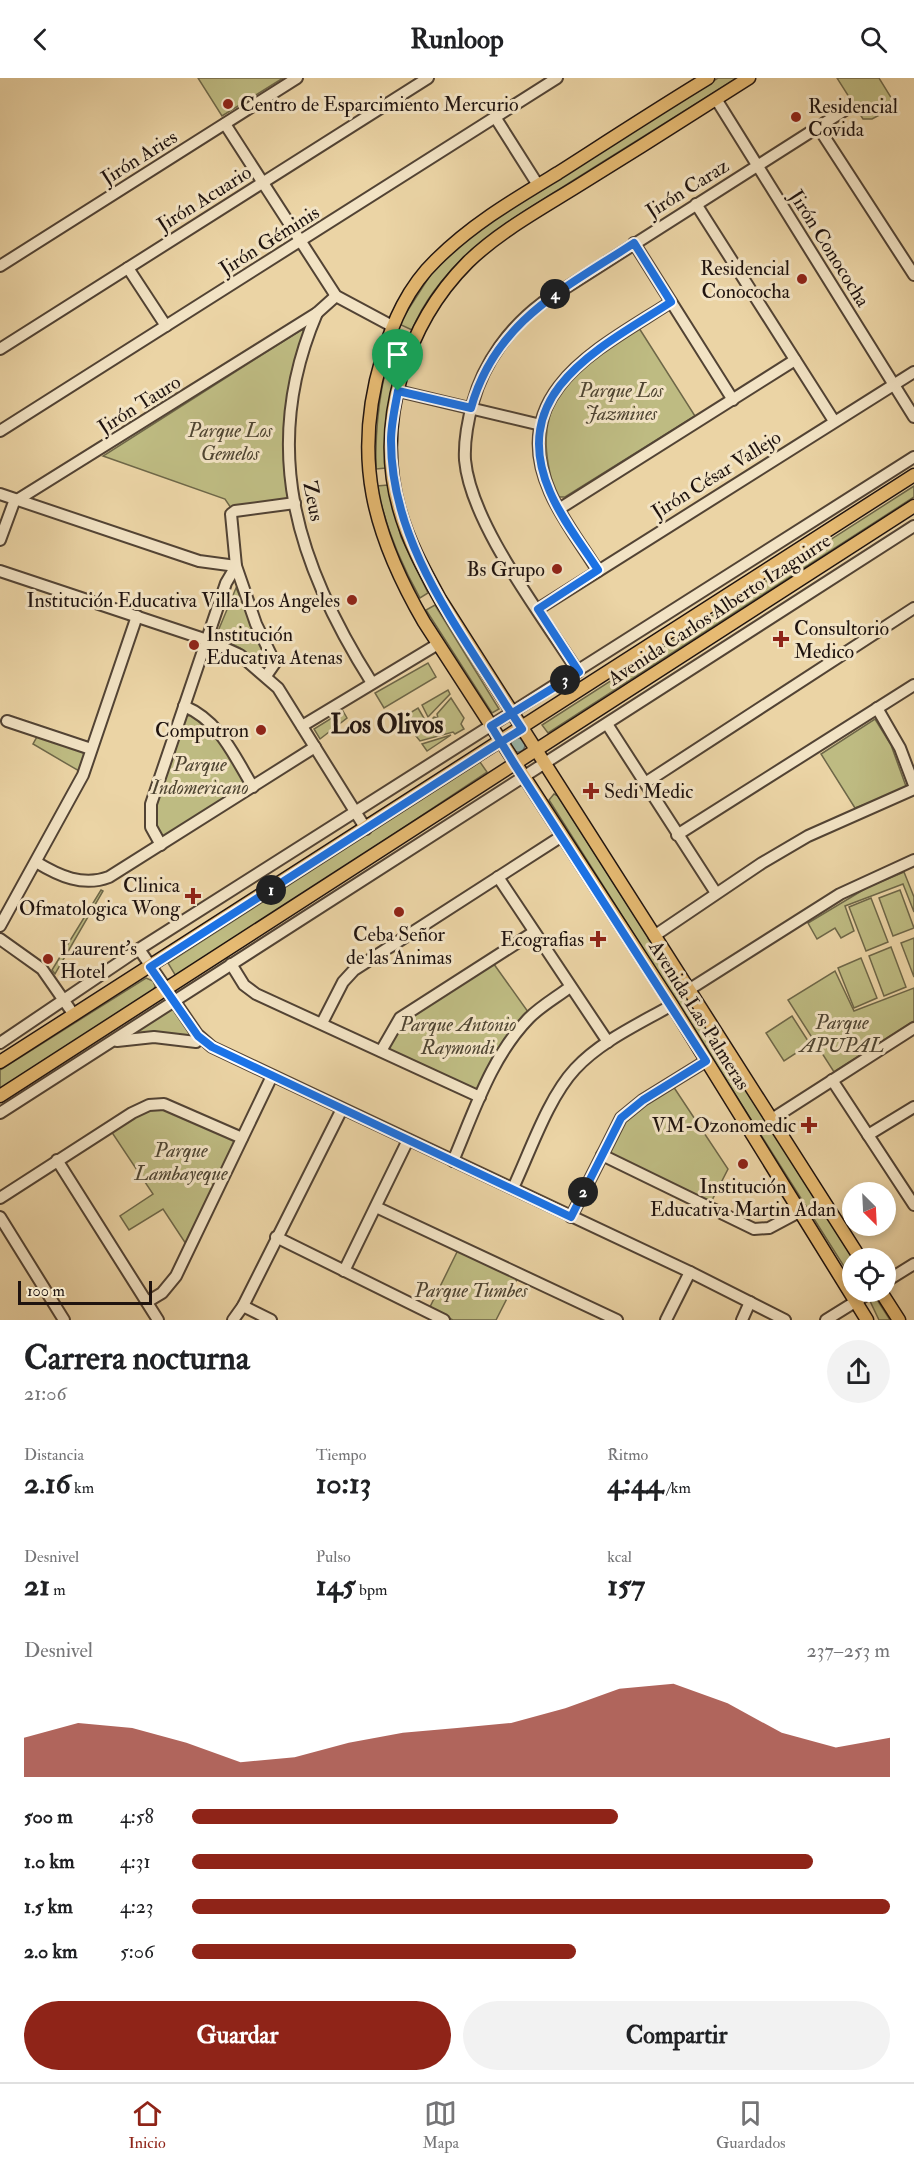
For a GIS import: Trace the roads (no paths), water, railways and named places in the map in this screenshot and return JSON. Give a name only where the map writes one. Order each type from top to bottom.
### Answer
[{"type":"main road","name":"Avenida Las Palmeras","points":[[708,78],[486,218],[435,260],[419,279],[392,326],[375,383],[369,421],[367,460],[370,491],[380,530],[395,570],[438,644],[672,1005],[842,1279]]},
{"type":"main road","name":"Avenida Las Palmeras","points":[[749,78],[517,224],[468,262],[431,307],[413,340],[398,391],[391,439],[393,474],[407,534],[440,599],[855,1248]]},
{"type":"main road","points":[[647,116],[654,124],[658,135]]},
{"type":"main road","name":"Avenida Carlos Alberto Izaguirre","points":[[0,1062],[522,729],[914,475]]},
{"type":"main road","name":"Avenida Carlos Alberto Izaguirre","points":[[0,1096],[912,510]]},
{"type":"main road","points":[[87,1040],[95,1052]]},
{"type":"main road","name":"Avenida Las Palmeras","points":[[857,1302],[867,1320]]},
{"type":"main road","points":[[887,1302],[899,1320]]},
{"type":"street","name":"Jirón Aries","points":[[0,266],[297,78]]},
{"type":"street","name":"Jirón Acuario","points":[[0,349],[428,78]]},
{"type":"street","name":"Jirón Géminis","points":[[0,430],[557,78]]},
{"type":"street","name":"Jirón Conococha","points":[[716,99],[914,417]]},
{"type":"street","name":"Jirón Caraz","points":[[579,672],[495,542],[471,488],[465,459],[471,408],[486,368],[520,322],[552,296],[845,110]]},
{"type":"street","points":[[495,117],[538,185]]},
{"type":"street","points":[[225,124],[336,296],[392,326]]},
{"type":"street","points":[[818,127],[914,275]]},
{"type":"street","points":[[696,204],[834,421]]},
{"type":"street","points":[[634,243],[733,400]]},
{"type":"street","points":[[128,268],[166,326]]},
{"type":"street","name":"Jirón Tauro","points":[[18,500],[317,313],[336,296]]},
{"type":"street","points":[[598,570],[551,494],[541,464],[541,425],[556,391],[572,370],[594,352],[671,302]]},
{"type":"street","name":"Zeus","points":[[317,313],[300,359],[290,412],[288,461],[306,555],[333,618],[372,683]]},
{"type":"street","points":[[559,508],[795,360]]},
{"type":"street","name":"Jirón César Vallejo","points":[[538,609],[914,372]]},
{"type":"street","points":[[398,391],[541,425]]},
{"type":"street","name":"Avenida Carlos Alberto Izaguirre","points":[[0,1043],[139,949],[579,672],[914,457]]},
{"type":"street","points":[[0,494],[198,561],[236,566]]},
{"type":"street","points":[[0,540],[12,505],[18,500]]},
{"type":"street","points":[[266,676],[274,668],[274,659],[256,624],[236,566],[231,514],[235,511],[295,503]]},
{"type":"street","name":"Avenida Carlos Alberto Izaguirre","points":[[0,1113],[914,526]]},
{"type":"street","points":[[161,845],[151,827],[150,811],[226,583],[236,566]]},
{"type":"street","points":[[0,571],[207,640],[240,655],[278,688],[366,829]]},
{"type":"street","points":[[645,783],[914,608]]},
{"type":"street","points":[[0,926],[83,775],[137,616]]},
{"type":"street","points":[[302,726],[438,644]]},
{"type":"street","points":[[677,835],[914,685]]},
{"type":"street","points":[[184,706],[205,716],[216,727],[253,787]]},
{"type":"street","points":[[654,936],[716,893],[808,836],[914,787],[900,748],[877,708]]},
{"type":"street","points":[[8,721],[91,749]]},
{"type":"street","points":[[607,724],[716,893]]},
{"type":"street","points":[[36,862],[65,878],[94,881],[109,877],[315,747]]},
{"type":"street","points":[[322,1023],[343,982],[354,970],[562,836]]},
{"type":"street","points":[[690,989],[840,894],[914,860]]},
{"type":"street","points":[[498,877],[608,1042]]},
{"type":"street","points":[[381,1051],[394,1025],[402,1016],[534,932]]},
{"type":"street","points":[[0,939],[42,969],[74,1016]]},
{"type":"street","points":[[139,949],[198,1036],[212,1047],[690,1272],[785,1320]]},
{"type":"street","points":[[231,964],[244,985],[252,992],[480,1097]]},
{"type":"street","points":[[453,1161],[480,1097],[502,1053],[531,1016],[570,987]]},
{"type":"street","points":[[513,1188],[563,1084],[582,1062],[608,1042],[672,1005]]},
{"type":"street","points":[[772,1119],[914,1028]]},
{"type":"street","points":[[106,1045],[143,1037],[196,1042],[198,1036]]},
{"type":"street","points":[[571,1217],[617,1124],[630,1110],[706,1061]]},
{"type":"street","points":[[147,1302],[166,1289],[176,1276],[272,1076]]},
{"type":"street","points":[[832,1080],[868,1135],[910,1188],[914,1205]]},
{"type":"street","points":[[0,1198],[138,1110],[156,1104],[167,1105],[242,1138]]},
{"type":"street","points":[[868,1135],[914,1107]]},
{"type":"street","points":[[233,1320],[243,1306],[342,1109]]},
{"type":"street","points":[[344,1271],[408,1140]]},
{"type":"street","points":[[602,1155],[754,1229],[769,1228],[800,1212]]},
{"type":"street","points":[[57,1160],[158,1320]]},
{"type":"street","points":[[376,1207],[617,1320]]},
{"type":"street","points":[[0,1217],[64,1320]]},
{"type":"street","points":[[276,1238],[444,1320]]},
{"type":"street","points":[[896,1275],[914,1264]]},
{"type":"street","points":[[666,1320],[690,1272]]},
{"type":"street","points":[[742,1320],[750,1302]]},
{"type":"street","points":[[826,1320],[854,1302]]},
{"type":"street","points":[[243,1306],[271,1320]]},
{"type":"street","points":[[590,1320],[595,1309]]},
{"type":"place","name":"Centro de Esparcimiento Mercurio","points":[[228,104]]},
{"type":"place","name":"Residencial Covida","points":[[796,117]]},
{"type":"place","name":"Residencial Conococha","points":[[802,279]]},
{"type":"place","name":"Bs Grupo","points":[[557,569]]},
{"type":"place","name":"Institución Educativa Villa Los Angeles","points":[[352,600]]},
{"type":"place","name":"Consultorio Medico","points":[[781,639]]},
{"type":"place","name":"Institución Educativa Atenas","points":[[194,645]]},
{"type":"place","name":"Computron","points":[[261,730]]},
{"type":"place","name":"Sedi Medic","points":[[591,791]]},
{"type":"place","name":"Clinica Ofmatologica Wong","points":[[193,896]]},
{"type":"place","name":"Ceba Señor de las Animas","points":[[399,912]]},
{"type":"place","name":"Ecografias","points":[[598,939]]},
{"type":"place","name":"Laurent's Hotel","points":[[48,959]]},
{"type":"place","name":"VM-Ozonomedic","points":[[809,1125]]},
{"type":"place","name":"Institución Educativa Martin Adan","points":[[743,1164]]},
{"type":"district","name":"Los Olivos","points":[[387,724]]},
{"type":"park label","name":"Parque Los Jazmines","points":[[621,402]]},
{"type":"park label","name":"Parque Los Gemelos","points":[[230,442]]},
{"type":"park label","name":"Parque Indomericano","points":[[200,776]]},
{"type":"park label","name":"Parque APUPAL","points":[[842,1034]]},
{"type":"park label","name":"Parque Antonio Raymondi","points":[[458,1036]]},
{"type":"park label","name":"Parque Lambayeque","points":[[181,1162]]},
{"type":"park label","name":"Parque Tumbes","points":[[471,1290]]}]
